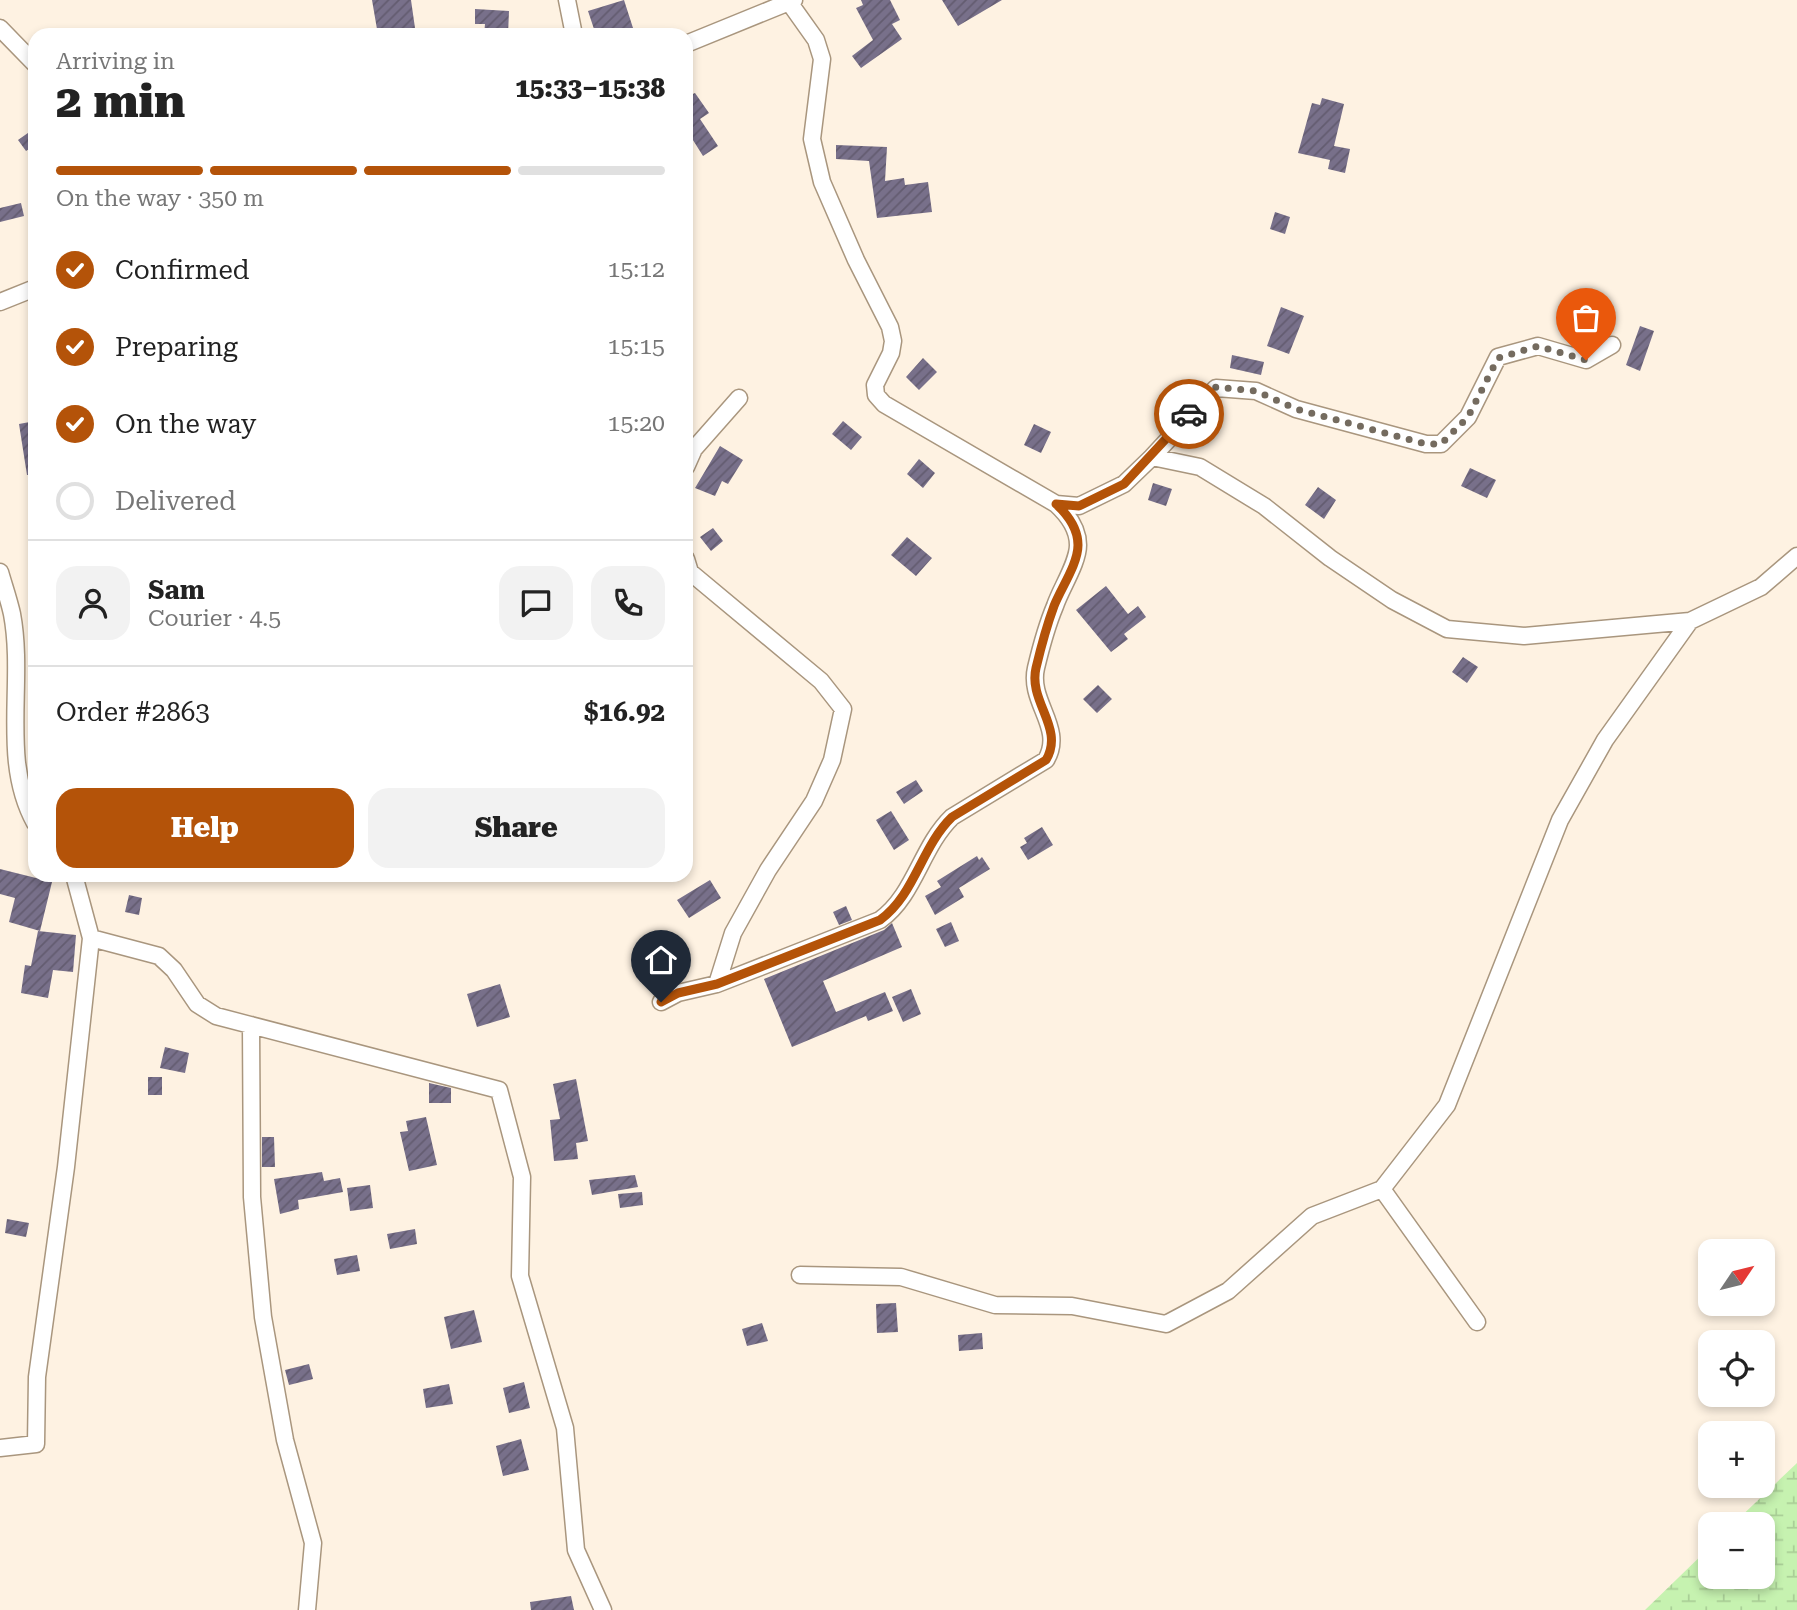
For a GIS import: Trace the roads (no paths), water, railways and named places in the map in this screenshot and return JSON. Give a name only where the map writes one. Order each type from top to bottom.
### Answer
[{"type":"street","points":[[567,0],[573,28]]},
{"type":"street","points":[[661,1002],[678,993],[717,984],[880,920],[893,911],[902,898],[947,822],[1046,760],[1052,750],[1054,736],[1034,688],[1035,671],[1054,607],[1078,547],[1075,529],[1067,514],[1056,504],[884,404],[876,395],[875,386],[891,353],[893,341],[890,327],[856,260],[822,182],[812,139],[822,59],[816,40],[791,1],[693,41]]},
{"type":"street","points":[[0,28],[28,57]]},
{"type":"street","points":[[0,302],[28,291]]},
{"type":"street","points":[[1056,504],[1079,506],[1124,484],[1216,387],[1256,391],[1296,409],[1426,444],[1441,444],[1468,417],[1498,358],[1538,346],[1586,360],[1612,345]]},
{"type":"street","points":[[693,451],[739,397]]},
{"type":"street","points":[[1152,457],[1200,467],[1264,506],[1330,558],[1392,600],[1447,629],[1524,636],[1690,621],[1760,587],[1797,556]]},
{"type":"street","points":[[0,572],[12,615],[17,775],[28,811]]},
{"type":"street","points":[[693,574],[821,681],[843,709],[831,760],[814,801],[768,870],[733,933],[717,984]]},
{"type":"street","points":[[800,1275],[901,1277],[995,1305],[1072,1306],[1166,1324],[1228,1291],[1312,1216],[1382,1189],[1447,1105],[1560,820],[1605,740],[1690,621]]},
{"type":"street","points":[[0,1448],[36,1444],[37,1377],[66,1167],[91,938],[76,882]]},
{"type":"street","points":[[91,938],[159,956],[174,970],[197,1003],[216,1016],[499,1090],[522,1177],[520,1276],[565,1428],[576,1550],[603,1610]]},
{"type":"street","points":[[251,1025],[252,1197],[263,1317],[285,1440],[313,1543],[307,1610]]},
{"type":"street","points":[[1382,1189],[1478,1322]]}]
